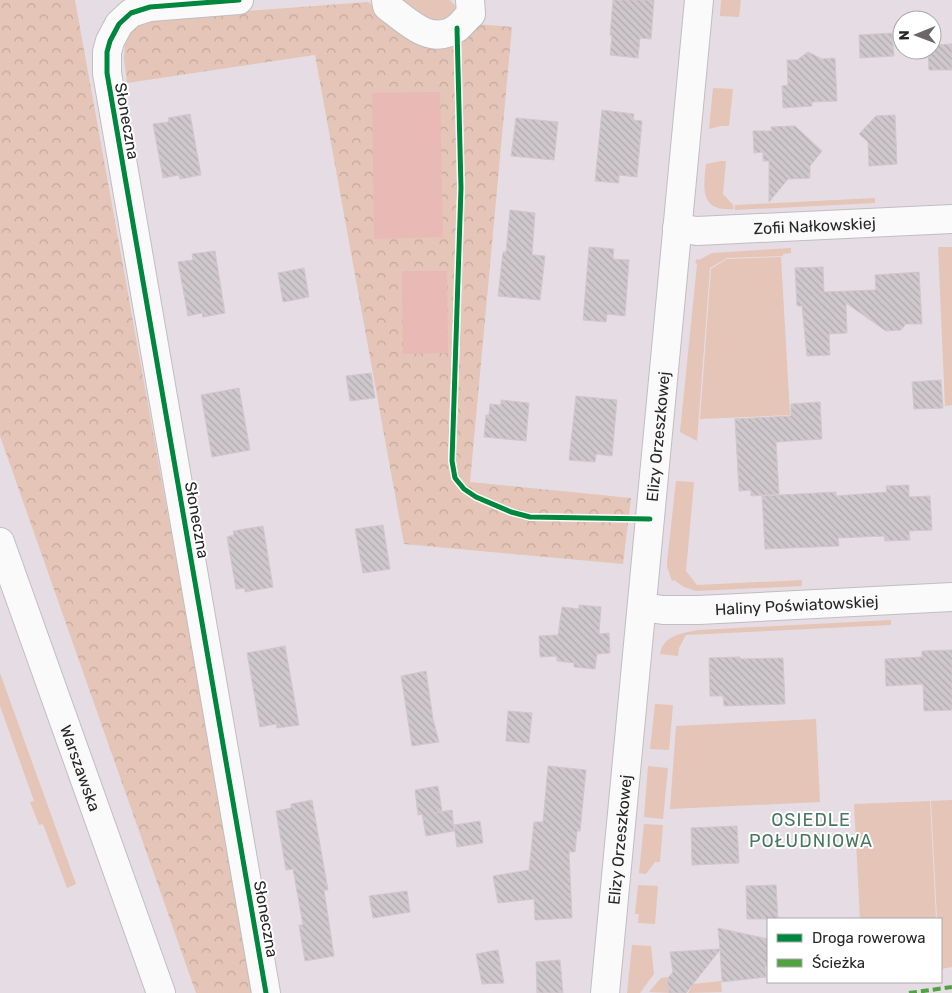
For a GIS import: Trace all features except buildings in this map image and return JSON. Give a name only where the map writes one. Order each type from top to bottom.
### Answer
[{"type":"street","name":"Słoneczna","points":[[239,0],[150,6],[136,10],[119,24],[110,41],[107,52],[108,87],[266,993]]},
{"type":"street","points":[[386,0],[387,6],[418,29],[430,35],[445,34],[457,28],[471,14],[470,0]]},
{"type":"street","name":"Elizy Orzeszkowej","points":[[604,993],[700,0]]},
{"type":"street","name":"Zofii Nałkowskiej","points":[[677,228],[696,231],[952,219]]},
{"type":"street","name":"Warszawska","points":[[0,542],[162,993]]},
{"type":"street","name":"Haliny Poświatowskiej","points":[[642,607],[662,610],[700,610],[952,597]]},
{"type":"green space","points":[[0,0],[75,0],[252,993],[196,993],[0,436]]},
{"type":"green space","points":[[401,0],[450,0],[460,11],[457,19],[427,24]]},
{"type":"green space","points":[[721,0],[741,0],[739,17],[720,16]]},
{"type":"green space","points":[[368,2],[394,22],[512,27],[470,482],[631,498],[623,564],[404,544],[315,55],[127,83],[124,59],[125,43],[122,39],[133,27],[152,18]]},
{"type":"green space","points":[[713,88],[733,89],[729,126],[709,129]]},
{"type":"green space","points":[[726,161],[723,194],[733,205],[734,209],[715,207],[709,203],[706,197],[704,182],[706,164]]},
{"type":"green space","points":[[875,198],[875,203],[735,210],[735,205]]},
{"type":"green space","points":[[938,247],[952,247],[952,405],[945,406]]},
{"type":"green space","points":[[791,248],[791,253],[783,254],[783,256],[727,258],[710,268],[697,441],[680,432],[697,264],[695,262],[697,259],[699,260],[712,253]]},
{"type":"green space","points":[[781,257],[790,415],[700,419],[711,269],[727,259]]},
{"type":"green space","points":[[676,481],[694,482],[686,571],[697,585],[802,580],[802,586],[696,591],[684,587],[674,580],[672,581],[667,562]]},
{"type":"green space","points":[[891,620],[891,625],[686,635],[679,648],[678,656],[660,654],[669,639],[680,634],[699,630]]},
{"type":"green space","points":[[0,673],[76,884],[67,888],[43,824],[39,825],[30,802],[34,801],[0,706]]},
{"type":"green space","points":[[655,704],[673,705],[669,750],[650,749]]},
{"type":"green space","points":[[816,719],[820,802],[670,809],[676,726]]},
{"type":"green space","points":[[648,766],[668,768],[663,819],[644,817]]},
{"type":"green space","points":[[952,800],[952,967],[942,969],[942,918],[937,918],[931,801]]},
{"type":"green space","points":[[930,801],[936,918],[860,918],[854,804]]},
{"type":"green space","points":[[644,824],[663,825],[660,862],[655,862],[646,874],[639,873]]},
{"type":"green space","points":[[638,885],[658,886],[655,924],[638,923],[639,914],[635,914]]},
{"type":"green space","points":[[632,945],[651,946],[654,974],[640,993],[627,993]]},
{"type":"green space","points":[[667,977],[668,990],[672,993],[649,992],[661,978]]},
{"type":"green space","points":[[721,981],[722,992],[688,993],[693,984]]},
{"type":"shaded area","points":[[440,92],[443,237],[374,239],[372,93]]},
{"type":"shaded area","points":[[402,271],[447,271],[448,353],[403,354]]},
{"type":"marked path","points":[[909,993],[952,987]]},
{"type":"cycle path","points":[[239,0],[150,7],[131,13],[119,24],[110,41],[107,52],[107,73],[266,993]]},
{"type":"cycle path","points":[[457,28],[461,188],[452,461],[455,478],[464,489],[476,497],[511,512],[530,517],[650,519]]},
{"type":"district","name":"OSIEDLE POŁUDNIOWA","points":[[811,830]]}]
